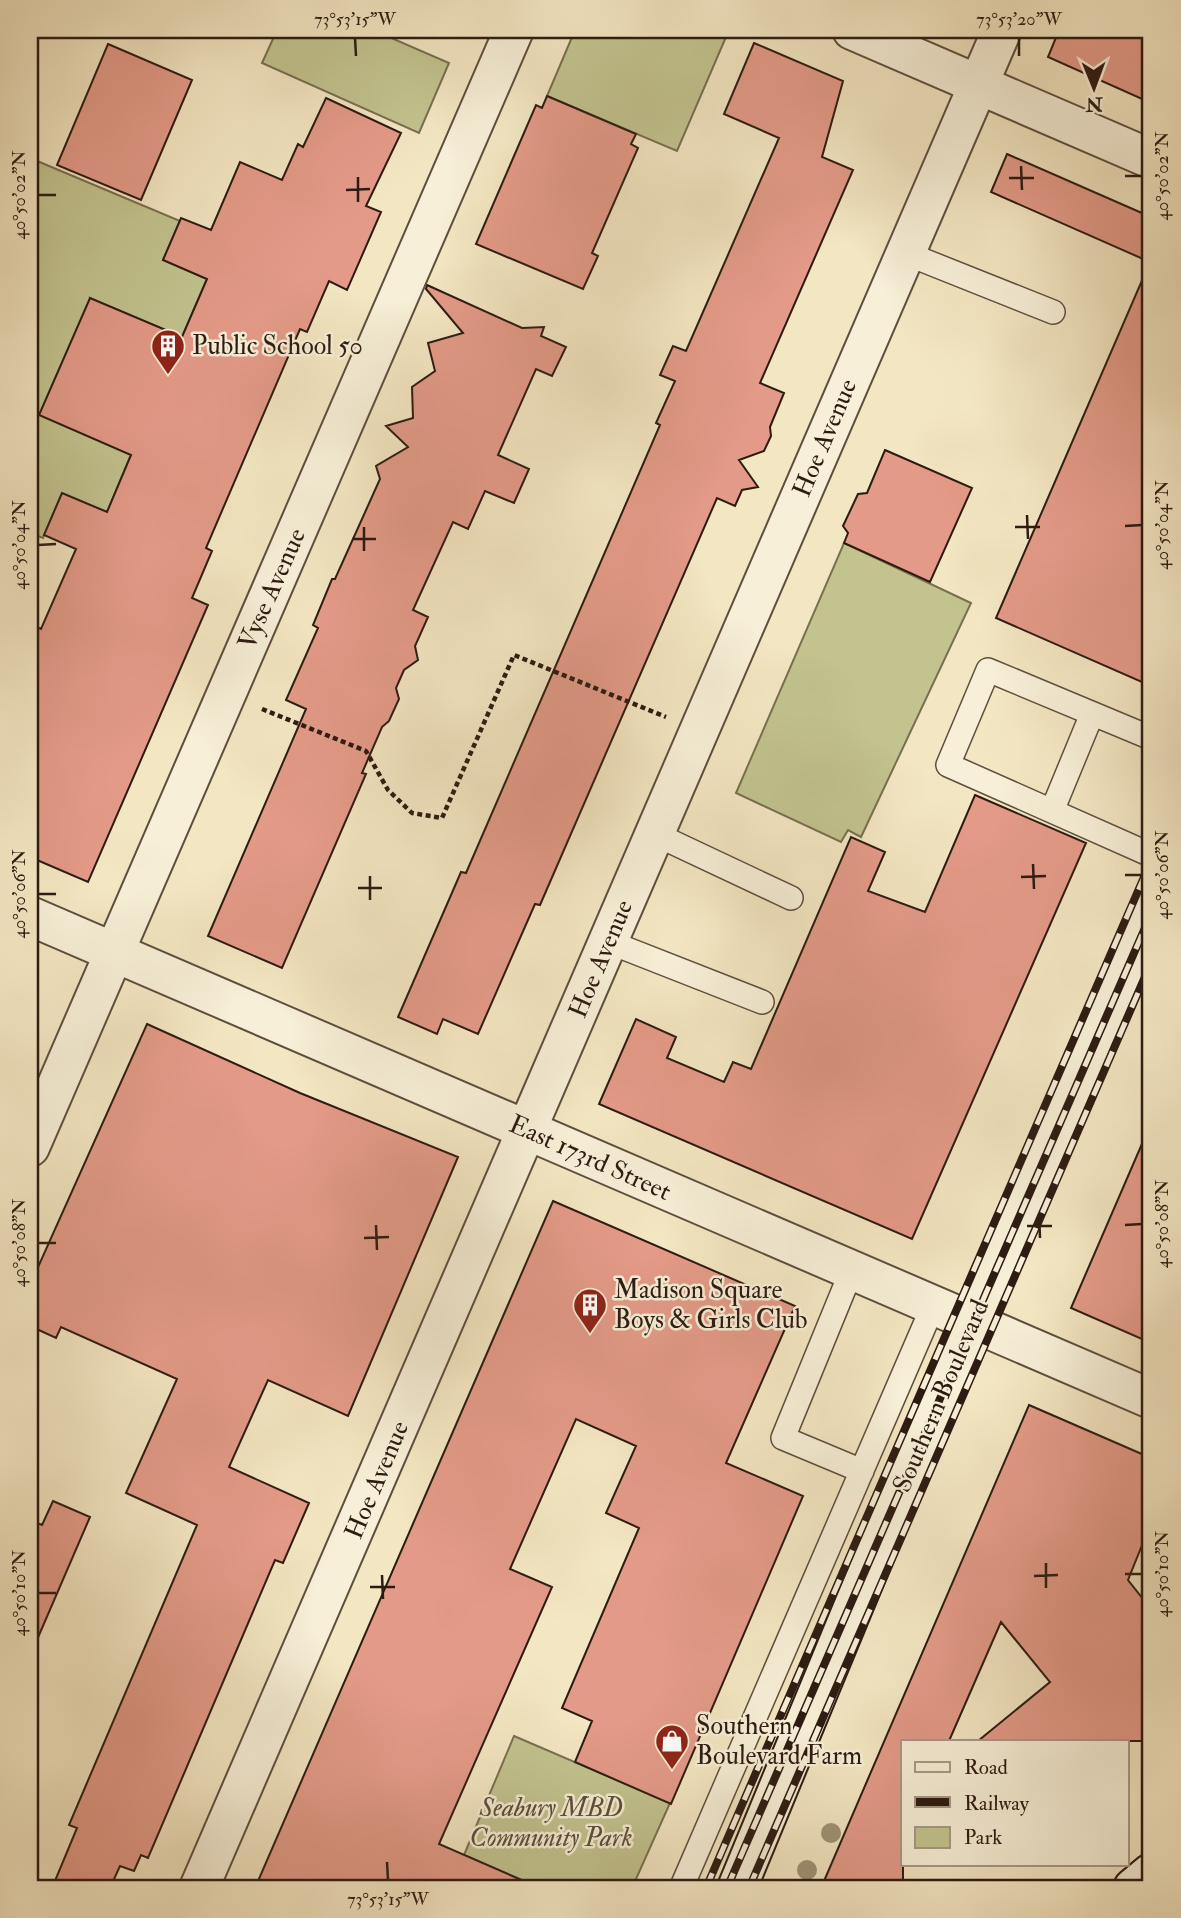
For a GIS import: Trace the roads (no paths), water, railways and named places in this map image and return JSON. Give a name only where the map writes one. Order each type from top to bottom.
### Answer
[{"type":"street","name":"Vyse Avenue","points":[[30,1147],[514,30]]},
{"type":"street","points":[[852,30],[1151,159]]},
{"type":"street","name":"Hoe Avenue","points":[[200,1888],[1002,30]]},
{"type":"street","name":"Southern Boulevard","points":[[737,1888],[971,1322],[1151,906]]},
{"type":"street","name":"East 173rd Street","points":[[30,916],[1151,1399]]},
{"type":"street","points":[[1133,1888],[1151,1873]]},
{"type":"lane","points":[[905,253],[1053,312]]},
{"type":"lane","points":[[1151,738],[988,670],[948,765],[1151,855]]},
{"type":"lane","points":[[1052,811],[1093,714]]},
{"type":"lane","points":[[655,834],[791,898]]},
{"type":"lane","points":[[609,942],[762,1002]]},
{"type":"lane","points":[[851,1272],[783,1438],[862,1471]]},
{"type":"lane","points":[[685,1888],[683,1884],[933,1306]]},
{"type":"railway","points":[[706,1888],[1151,861]]},
{"type":"railway","points":[[727,1888],[1151,914]]},
{"type":"railway","points":[[749,1888],[1151,963]]},
{"type":"place","name":"Public School 50","points":[[168,376]]},
{"type":"place","name":"Madison Square Boys & Girls Club","points":[[590,1335]]},
{"type":"place","name":"Southern Boulevard Farm","points":[[672,1771]]},
{"type":"park label","name":"Seabury MBD Community Park","points":[[551,1823]]}]
